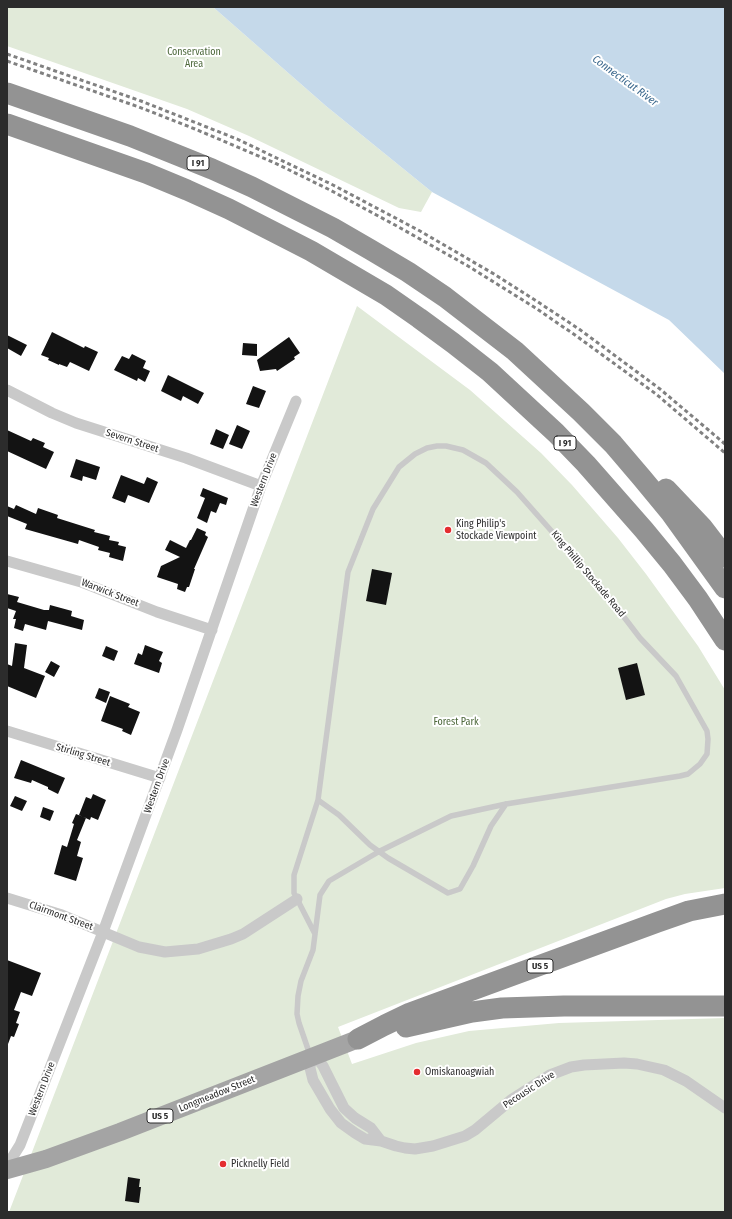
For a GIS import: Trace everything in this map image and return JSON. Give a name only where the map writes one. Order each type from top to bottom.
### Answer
[{"type":"highway","name":"I 91","points":[[7,93],[130,136],[218,172],[292,207],[371,250],[445,296],[515,351],[581,412],[612,444],[671,513],[725,588]]},
{"type":"highway","name":"I 91","points":[[7,124],[146,173],[229,208],[337,266],[386,295],[454,342],[490,372],[586,464],[672,564],[698,599],[725,640]]},
{"type":"highway","points":[[612,444],[631,458],[669,492],[702,527],[725,557]]},
{"type":"highway","name":"US 5","points":[[358,1039],[410,1013],[688,911],[725,904]]},
{"type":"highway","name":"US 5","points":[[358,1039],[457,1015],[502,1008],[564,1006],[725,1006]]},
{"type":"main road","name":"Longmeadow Street","points":[[7,1170],[46,1159],[120,1132],[358,1039]]},
{"type":"street","name":"Severn Street","points":[[7,390],[52,413],[76,423],[186,458],[261,486]]},
{"type":"street","name":"Western Drive","points":[[7,1166],[20,1145],[103,932],[160,778],[261,486],[296,401]]},
{"type":"street","name":"Warwick Street","points":[[7,561],[80,582],[157,612],[212,630]]},
{"type":"street","name":"Stirling Street","points":[[7,731],[160,778]]},
{"type":"street","name":"Clairmont Street","points":[[7,898],[62,915],[139,948],[176,952],[198,949],[220,943],[243,934],[297,899]]},
{"type":"street","name":"Pecousic Drive","points":[[311,1057],[310,1068],[313,1080],[337,1118],[348,1128],[365,1139],[381,1141],[396,1146],[415,1148],[433,1146],[454,1141],[475,1130],[511,1100],[550,1075],[572,1067],[598,1063],[637,1064],[664,1070],[686,1080],[725,1108]]},
{"type":"lane","name":"King Phillip Stockade Road","points":[[311,1057],[299,1023],[297,1005],[299,988],[313,950],[320,895],[329,881],[380,852],[451,816],[506,804],[612,786],[672,778],[688,774],[705,758],[708,749],[707,731],[676,676],[640,638],[601,587],[522,498],[486,463],[463,450],[446,446],[437,446],[422,450],[409,458],[396,472],[373,509],[348,572],[318,800],[294,875],[294,893],[315,934]]},
{"type":"lane","points":[[318,800],[339,815],[370,844],[388,858],[448,892],[460,889],[473,866],[491,826],[506,804]]},
{"type":"green space","name":"Conservation Area","points":[[7,7],[213,7],[326,106],[432,192],[421,212],[399,208],[249,136],[187,109],[7,46]]},
{"type":"green space","name":"Forest Park","points":[[357,306],[470,390],[541,453],[572,485],[618,538],[698,646],[725,690],[725,888],[685,894],[666,899],[338,1027],[352,1064],[416,1043],[469,1031],[559,1023],[725,1018],[725,1212],[9,1212]]},
{"type":"water","name":"Connecticut River","points":[[213,7],[725,7],[725,374],[669,320],[432,192],[326,106]]},
{"type":"building","points":[[52,332],[84,348],[85,346],[98,352],[89,371],[70,362],[67,367],[59,365],[48,360],[49,358],[41,355]]},
{"type":"building","points":[[7,335],[27,345],[21,356],[7,348]]},
{"type":"building","points":[[289,337],[300,353],[294,357],[295,359],[277,371],[276,369],[260,371],[257,360]]},
{"type":"building","points":[[243,343],[257,344],[257,356],[242,355]]},
{"type":"building","points":[[132,354],[146,361],[143,368],[150,371],[145,382],[138,378],[137,381],[114,370],[122,356],[129,359]]},
{"type":"building","points":[[168,375],[204,393],[198,404],[183,396],[181,401],[161,391]]},
{"type":"building","points":[[253,386],[266,391],[259,408],[246,404]]},
{"type":"building","points":[[237,425],[250,431],[242,449],[229,444]]},
{"type":"building","points":[[216,429],[229,435],[223,449],[210,444]]},
{"type":"building","points":[[7,430],[31,441],[33,438],[45,443],[43,447],[54,452],[46,469],[7,451]]},
{"type":"building","points":[[76,459],[100,467],[96,480],[83,476],[82,481],[70,477]]},
{"type":"building","points":[[121,475],[144,484],[147,477],[158,482],[149,503],[128,495],[125,503],[112,498]]},
{"type":"building","points":[[203,488],[228,498],[226,505],[220,503],[216,513],[211,511],[207,523],[197,518],[205,498],[200,496]]},
{"type":"building","points":[[16,505],[36,514],[38,508],[58,515],[57,518],[95,530],[94,532],[110,536],[109,540],[119,542],[118,545],[126,547],[123,561],[109,557],[110,553],[98,550],[99,547],[79,540],[78,544],[25,529],[27,524],[7,516],[7,506],[14,509]]},
{"type":"building","points":[[197,528],[206,532],[205,535],[208,537],[194,569],[189,587],[187,587],[185,592],[177,589],[178,584],[157,577],[161,566],[180,557],[165,550],[170,540],[186,548]]},
{"type":"building","points":[[372,569],[392,573],[386,605],[366,601]]},
{"type":"building","points":[[7,594],[19,597],[17,602],[44,610],[49,610],[50,605],[72,611],[71,616],[84,620],[82,630],[48,621],[46,630],[25,624],[23,631],[14,628],[16,619],[13,619],[16,611],[7,608]]},
{"type":"building","points":[[15,643],[27,645],[24,668],[45,676],[36,698],[7,686],[7,664],[12,666]]},
{"type":"building","points":[[145,645],[163,652],[159,661],[162,663],[159,673],[134,664],[138,653],[142,655]]},
{"type":"building","points":[[106,646],[118,651],[114,661],[102,656]]},
{"type":"building","points":[[51,661],[60,666],[54,677],[45,672]]},
{"type":"building","points":[[637,663],[645,695],[626,700],[618,668]]},
{"type":"building","points":[[99,688],[110,692],[106,703],[95,698]]},
{"type":"building","points":[[110,696],[130,704],[128,707],[140,712],[131,735],[122,731],[123,729],[101,721]]},
{"type":"building","points":[[21,760],[65,778],[58,794],[48,789],[48,787],[32,780],[31,783],[14,778]]},
{"type":"building","points":[[93,794],[106,800],[98,820],[91,817],[90,820],[79,815],[86,797],[91,799]]},
{"type":"building","points":[[15,796],[27,801],[22,811],[10,806]]},
{"type":"building","points":[[43,807],[54,811],[50,821],[40,817]]},
{"type":"building","points":[[76,814],[86,818],[77,840],[81,842],[77,856],[83,858],[76,881],[54,874],[62,845],[67,847],[74,824],[72,823]]},
{"type":"building","points":[[7,960],[41,973],[32,996],[21,992],[14,1010],[20,1012],[16,1023],[19,1024],[14,1037],[11,1036],[8,1044]]},
{"type":"building","points":[[128,1177],[140,1179],[139,1187],[141,1187],[139,1203],[125,1201]]},
{"type":"railway","points":[[7,54],[141,101],[237,139],[333,185],[420,231],[494,274],[579,329],[660,389],[725,444]]},
{"type":"railway","points":[[7,61],[139,107],[195,129],[275,163],[330,190],[395,225],[468,266],[534,307],[575,335],[656,394],[725,453]]},
{"type":"place","name":"King Philip's Stockade Viewpoint","points":[[448,530]]},
{"type":"place","name":"Omiskanoagwiah","points":[[417,1072]]},
{"type":"place","name":"Picknelly Field","points":[[223,1164]]}]
